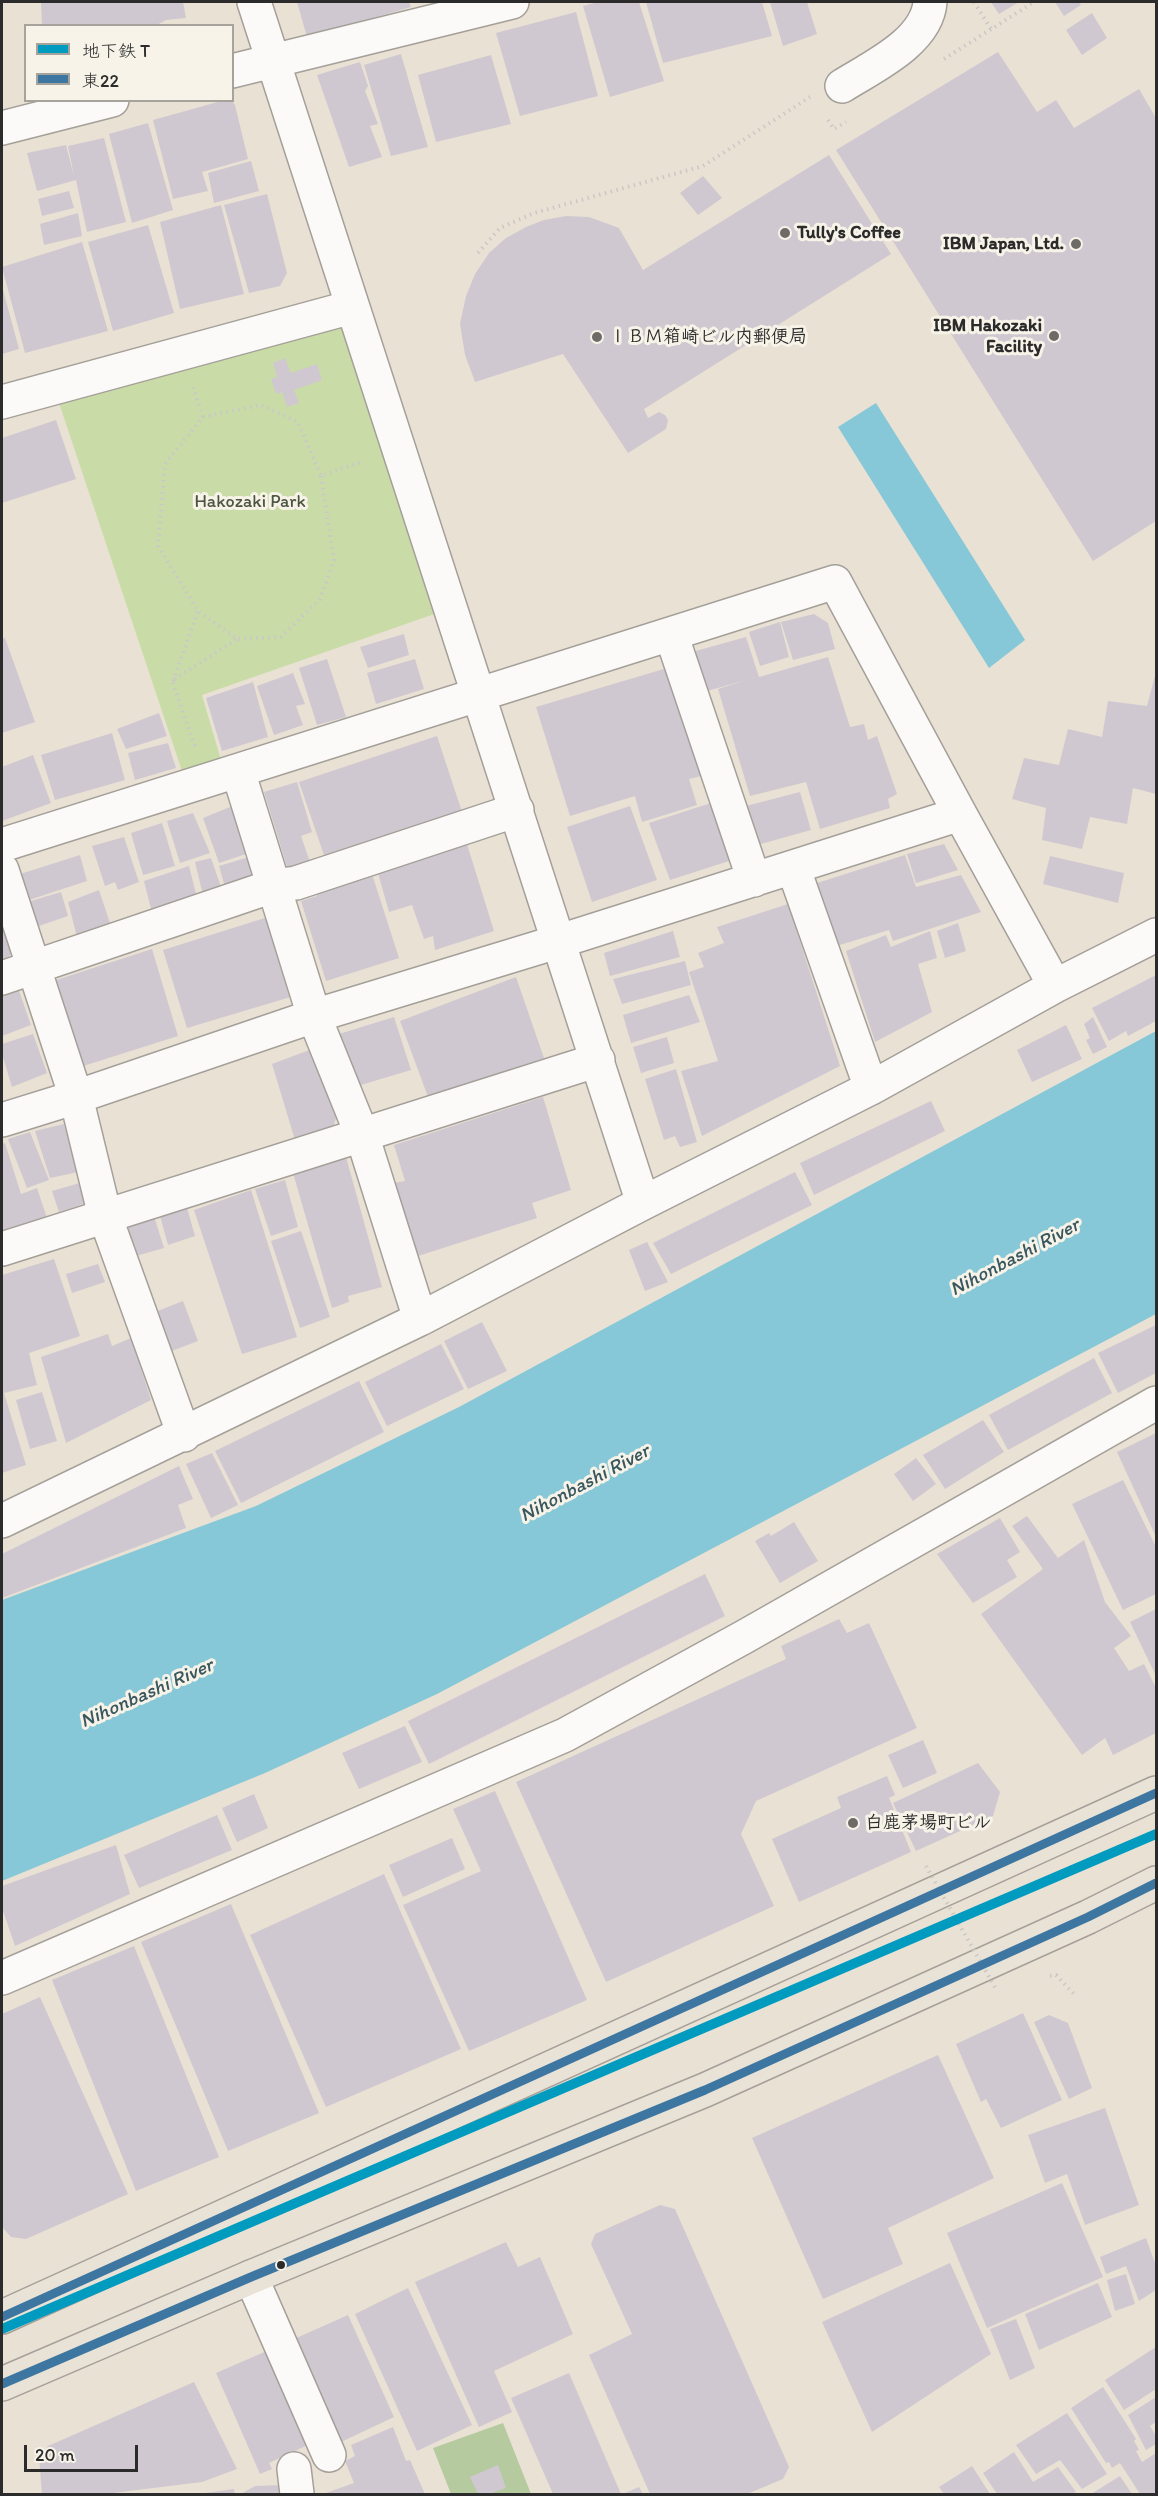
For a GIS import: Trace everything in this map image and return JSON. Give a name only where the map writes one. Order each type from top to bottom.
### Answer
[{"type":"main road","points":[[2,2317],[1156,1793]]},
{"type":"main road","points":[[2,2384],[251,2277],[705,2090],[1088,1917],[1156,1883]]},
{"type":"street","points":[[254,2],[518,810],[643,1203]]},
{"type":"street","points":[[234,71],[512,2]]},
{"type":"street","points":[[829,95],[908,43],[924,21],[930,2]]},
{"type":"street","points":[[2,128],[104,102]]},
{"type":"street","points":[[2,402],[352,307]]},
{"type":"street","points":[[2,844],[835,582],[1055,986]]},
{"type":"street","points":[[671,634],[754,880]]},
{"type":"street","points":[[238,771],[314,1016],[362,1135],[420,1319]]},
{"type":"street","points":[[2,978],[273,886],[296,883],[518,810]]},
{"type":"street","points":[[2,1120],[314,1016],[560,941],[960,814]]},
{"type":"street","points":[[793,867],[871,1088]]},
{"type":"street","points":[[2,870],[76,1097],[105,1216],[184,1435]]},
{"type":"street","points":[[2,1521],[420,1319],[871,1088],[1055,986],[1156,935]]},
{"type":"street","points":[[2,1249],[598,1059]]},
{"type":"street","points":[[2,1978],[565,1735],[744,1637],[1156,1403]]},
{"type":"street","points":[[251,2277],[329,2455]]},
{"type":"path","points":[[974,2],[991,29]]},
{"type":"path","points":[[942,60],[1034,2]]},
{"type":"path","points":[[478,252],[500,228],[534,213],[703,166],[812,96],[829,95]]},
{"type":"path","points":[[823,112],[834,129],[854,117]]},
{"type":"path","points":[[193,385],[203,417]]},
{"type":"path","points":[[172,681],[237,639],[281,637],[320,599],[334,560],[321,476],[298,422],[261,405],[203,417],[165,464],[158,546],[198,611],[237,639]]},
{"type":"path","points":[[321,476],[365,461]]},
{"type":"path","points":[[198,611],[172,681],[207,781]]},
{"type":"path","points":[[926,1866],[997,1991]]},
{"type":"green space","name":"Hakozaki Park","points":[[347,319],[443,611],[202,695],[223,767],[184,777],[56,394]]},
{"type":"green space","points":[[503,2423],[531,2494],[451,2494],[433,2448]]},
{"type":"water","points":[[876,403],[1025,640],[989,668],[838,427]]},
{"type":"water","name":"Nihonbashi River","points":[[1156,1031],[1156,1314],[437,1694],[265,1773],[2,1881],[2,1600],[256,1506],[459,1407]]},
{"type":"building","points":[[41,2],[183,2],[186,18],[166,20],[159,24],[42,24]]},
{"type":"building","points":[[297,2],[409,2],[411,7],[307,37]]},
{"type":"building","points":[[598,2],[639,2],[664,81],[610,97],[583,6]]},
{"type":"building","points":[[646,2],[762,2],[772,36],[663,63]]},
{"type":"building","points":[[770,2],[807,2],[817,34],[783,46]]},
{"type":"building","points":[[991,2],[1019,2],[999,14]]},
{"type":"building","points":[[1055,2],[1079,2],[1081,5],[1064,16]]},
{"type":"building","points":[[576,12],[598,96],[520,116],[496,33]]},
{"type":"building","points":[[1092,13],[1107,38],[1082,55],[1066,30]]},
{"type":"building","name":"IBM Hakozaki Facility","points":[[998,52],[1037,112],[1056,100],[1074,128],[1139,89],[1156,118],[1156,521],[1093,561],[836,150]]},
{"type":"building","points":[[401,54],[428,147],[391,156],[364,65]]},
{"type":"building","points":[[491,55],[511,124],[436,142],[418,75]]},
{"type":"building","points":[[360,62],[368,86],[365,91],[378,124],[370,126],[382,157],[349,167],[317,75]]},
{"type":"building","points":[[218,102],[233,102],[248,159],[202,172],[208,191],[173,199],[153,120]]},
{"type":"building","points":[[148,123],[173,210],[132,223],[109,134]]},
{"type":"building","points":[[104,138],[126,222],[87,232],[76,180],[37,191],[27,153],[66,145],[74,176],[68,146]]},
{"type":"building","points":[[829,155],[891,254],[644,409],[648,418],[659,412],[665,415],[668,420],[666,429],[628,453],[563,354],[475,382],[465,355],[460,324],[466,296],[475,274],[489,253],[506,238],[544,220],[566,216],[589,217],[619,228],[643,270]]},
{"type":"building","points":[[251,161],[259,191],[214,203],[208,173]]},
{"type":"building","points":[[703,176],[722,198],[698,215],[680,193]]},
{"type":"building","points":[[69,191],[74,208],[42,216],[38,199]]},
{"type":"building","points":[[267,194],[287,273],[280,286],[249,293],[224,205]]},
{"type":"building","points":[[221,205],[244,294],[180,309],[160,222]]},
{"type":"building","points":[[78,213],[82,236],[44,245],[40,224]]},
{"type":"building","points":[[148,225],[174,313],[113,331],[88,242]]},
{"type":"building","points":[[82,242],[108,331],[25,353],[2,267]]},
{"type":"building","points":[[2,286],[19,349],[2,354]]},
{"type":"building","points":[[285,358],[291,373],[317,364],[322,380],[294,390],[299,403],[287,407],[282,392],[276,394],[271,379],[277,377],[273,363]]},
{"type":"building","points":[[56,420],[76,479],[2,503],[2,438]]},
{"type":"building","points":[[814,614],[828,623],[835,649],[793,660],[781,622]]},
{"type":"building","points":[[780,622],[789,657],[760,666],[749,632]]},
{"type":"building","points":[[404,634],[409,655],[368,668],[360,647]]},
{"type":"building","points":[[746,637],[759,677],[828,657],[850,727],[864,724],[868,740],[877,736],[897,794],[888,799],[890,808],[820,829],[806,782],[750,796],[718,689],[746,680],[704,692],[692,652]]},
{"type":"building","points":[[5,638],[35,722],[2,733],[2,639]]},
{"type":"building","points":[[327,659],[346,717],[317,725],[299,668]]},
{"type":"building","points":[[415,659],[424,689],[376,704],[367,673]]},
{"type":"building","points":[[667,668],[701,776],[689,779],[697,805],[642,822],[635,796],[570,816],[536,707]]},
{"type":"building","points":[[1156,672],[1156,794],[1133,788],[1127,824],[1090,817],[1082,849],[1042,840],[1046,808],[1012,799],[1024,758],[1059,765],[1068,729],[1102,737],[1108,701],[1147,706]]},
{"type":"building","points":[[293,673],[305,704],[296,706],[303,725],[274,735],[257,686]]},
{"type":"building","points":[[253,682],[268,737],[222,751],[206,698]]},
{"type":"building","points":[[159,713],[167,736],[126,749],[117,729]]},
{"type":"building","points":[[112,733],[125,780],[55,800],[41,755]]},
{"type":"building","points":[[437,736],[463,815],[326,861],[299,782]]},
{"type":"building","points":[[168,743],[176,768],[135,780],[128,753]]},
{"type":"building","points":[[33,755],[51,803],[2,821],[2,767]]},
{"type":"building","points":[[297,782],[312,832],[301,836],[311,865],[288,870],[264,792]]},
{"type":"building","points":[[800,792],[811,830],[750,847],[742,807]]},
{"type":"building","points":[[711,803],[729,861],[670,880],[649,823]]},
{"type":"building","points":[[235,805],[252,852],[219,863],[203,818]]},
{"type":"building","points":[[630,806],[657,880],[592,902],[567,827]]},
{"type":"building","points":[[193,813],[210,853],[180,863],[167,821]]},
{"type":"building","points":[[162,823],[175,866],[143,875],[131,833]]},
{"type":"building","points":[[124,837],[139,882],[118,890],[115,882],[105,886],[92,846]]},
{"type":"building","points":[[467,844],[494,931],[435,950],[433,936],[424,939],[412,905],[389,912],[378,873]]},
{"type":"building","points":[[944,844],[958,870],[916,883],[907,854]]},
{"type":"building","points":[[80,855],[87,881],[29,900],[20,874]]},
{"type":"building","points":[[905,855],[916,887],[961,875],[981,912],[893,941],[889,930],[830,948],[814,884]]},
{"type":"building","points":[[1050,856],[1124,873],[1118,903],[1043,884]]},
{"type":"building","points":[[249,857],[256,880],[225,887],[219,866]]},
{"type":"building","points":[[211,858],[222,890],[203,895],[195,862]]},
{"type":"building","points":[[189,866],[196,894],[151,909],[144,881]]},
{"type":"building","points":[[372,874],[399,958],[326,981],[301,901],[317,896],[316,891]]},
{"type":"building","points":[[99,890],[111,926],[77,937],[68,902]]},
{"type":"building","points":[[61,892],[68,916],[30,929],[21,904]]},
{"type":"building","points":[[788,904],[840,1066],[702,1136],[681,1071],[718,1061],[689,972],[704,967],[698,953],[724,943],[717,927]]},
{"type":"building","points":[[268,917],[294,996],[187,1028],[163,950]]},
{"type":"building","points":[[958,923],[966,951],[945,958],[937,931]]},
{"type":"building","points":[[2,925],[12,952],[7,960],[2,962]]},
{"type":"building","points":[[673,931],[680,957],[610,976],[604,953]]},
{"type":"building","points":[[930,931],[937,958],[918,964],[932,1012],[875,1042],[846,951],[886,935],[891,947]]},
{"type":"building","points":[[152,949],[178,1036],[77,1068],[50,982]]},
{"type":"building","points":[[685,961],[691,985],[622,1004],[613,979]]},
{"type":"building","points":[[1156,975],[1156,1021],[1128,1036],[1126,1031],[1109,1041],[1092,1008]]},
{"type":"building","points":[[516,977],[544,1058],[428,1097],[400,1021]]},
{"type":"building","points":[[17,985],[31,1025],[2,1036],[2,990]]},
{"type":"building","points":[[689,995],[700,1022],[631,1043],[623,1015]]},
{"type":"building","points":[[394,1017],[411,1070],[354,1087],[339,1034]]},
{"type":"building","points":[[1093,1017],[1107,1047],[1093,1054],[1086,1040],[1090,1038],[1084,1024]]},
{"type":"building","points":[[1066,1025],[1082,1059],[1032,1082],[1017,1050]]},
{"type":"building","points":[[33,1034],[47,1073],[12,1087],[2,1054],[2,1044]]},
{"type":"building","points":[[667,1037],[674,1063],[641,1073],[633,1047]]},
{"type":"building","points":[[312,1049],[336,1118],[333,1128],[295,1140],[272,1064]]},
{"type":"building","points":[[676,1069],[697,1142],[680,1147],[675,1136],[664,1140],[645,1079]]},
{"type":"building","points":[[543,1097],[571,1190],[532,1203],[537,1218],[415,1257],[393,1183],[405,1181],[394,1145]]},
{"type":"building","points":[[931,1101],[945,1131],[814,1195],[800,1163]]},
{"type":"building","points":[[64,1124],[78,1172],[50,1178],[35,1131]]},
{"type":"building","points":[[30,1132],[49,1180],[27,1188],[8,1139]]},
{"type":"building","points":[[5,1143],[21,1194],[37,1188],[47,1218],[2,1233],[2,1144]]},
{"type":"building","points":[[346,1157],[382,1287],[348,1296],[349,1302],[332,1308],[293,1173]]},
{"type":"building","points":[[795,1172],[812,1205],[671,1274],[653,1243]]},
{"type":"building","points":[[285,1180],[298,1227],[271,1236],[255,1189]]},
{"type":"building","points":[[83,1182],[89,1202],[59,1212],[52,1191]]},
{"type":"building","points":[[251,1190],[297,1337],[242,1354],[194,1210]]},
{"type":"building","points":[[186,1204],[195,1236],[168,1245],[159,1212]]},
{"type":"building","points":[[153,1213],[164,1248],[136,1256],[128,1227],[132,1220]]},
{"type":"building","points":[[301,1231],[330,1317],[300,1328],[271,1241]]},
{"type":"building","points":[[647,1242],[668,1282],[645,1291],[629,1250]]},
{"type":"building","points":[[54,1259],[80,1336],[29,1353],[37,1385],[4,1393],[26,1465],[2,1473],[2,1275]]},
{"type":"building","points":[[98,1264],[105,1282],[72,1293],[66,1274]]},
{"type":"building","points":[[183,1301],[198,1341],[169,1352],[155,1312]]},
{"type":"building","points":[[482,1322],[507,1371],[468,1389],[444,1341]]},
{"type":"building","points":[[1156,1325],[1156,1373],[1118,1393],[1098,1353]]},
{"type":"building","points":[[108,1334],[112,1346],[131,1338],[151,1400],[66,1443],[41,1357]]},
{"type":"building","points":[[441,1344],[464,1389],[387,1426],[365,1382]]},
{"type":"building","points":[[1094,1358],[1112,1393],[1008,1450],[989,1415]]},
{"type":"building","points":[[359,1381],[384,1432],[241,1503],[215,1451]]},
{"type":"building","points":[[42,1392],[57,1441],[30,1449],[16,1400]]},
{"type":"building","points":[[983,1420],[1004,1452],[945,1489],[923,1455]]},
{"type":"building","points":[[1156,1433],[1156,1537],[1117,1452]]},
{"type":"building","points":[[212,1453],[238,1505],[211,1518],[186,1464]]},
{"type":"building","points":[[916,1458],[936,1484],[913,1501],[894,1474]]},
{"type":"building","points":[[179,1466],[193,1499],[178,1505],[186,1528],[2,1598],[2,1554]]},
{"type":"building","points":[[1123,1480],[1156,1547],[1156,1594],[1123,1610],[1072,1504]]},
{"type":"building","points":[[1027,1516],[1058,1558],[1084,1540],[1105,1602],[1131,1636],[1114,1648],[1129,1671],[1144,1664],[1156,1688],[1156,1733],[1113,1755],[1105,1738],[1082,1755],[981,1614],[1043,1569],[1012,1526]]},
{"type":"building","points":[[1000,1518],[1020,1552],[1007,1560],[1017,1577],[973,1603],[937,1554]]},
{"type":"building","points":[[794,1522],[818,1561],[780,1583],[755,1541],[769,1533],[771,1536]]},
{"type":"building","points":[[705,1574],[725,1616],[429,1764],[408,1721]]},
{"type":"building","points":[[1156,1609],[1156,1676],[1130,1622]]},
{"type":"building","points":[[839,1619],[847,1633],[869,1623],[917,1728],[756,1801],[741,1834],[774,1906],[606,1982],[516,1782],[786,1659],[781,1646]]},
{"type":"building","points":[[405,1726],[422,1762],[359,1789],[342,1753]]},
{"type":"building","points":[[923,1740],[937,1773],[903,1788],[888,1755]]},
{"type":"building","points":[[978,1763],[1000,1792],[993,1816],[916,1851],[893,1803]]},
{"type":"building","name":"白鹿茅場町ビル","points":[[887,1776],[895,1795],[889,1798],[911,1852],[799,1902],[772,1839],[841,1808],[837,1797]]},
{"type":"building","points":[[495,1791],[587,2000],[469,2051],[403,1905],[481,1871],[453,1809]]},
{"type":"building","points":[[254,1794],[268,1828],[237,1842],[222,1808]]},
{"type":"building","points":[[217,1815],[232,1850],[139,1888],[124,1855]]},
{"type":"building","points":[[452,1838],[465,1869],[403,1897],[389,1865]]},
{"type":"building","points":[[116,1845],[130,1894],[15,1946],[2,1908],[2,1886]]},
{"type":"building","points":[[384,1874],[461,2049],[326,2107],[250,1935]]},
{"type":"building","points":[[231,1904],[319,2113],[228,2151],[141,1942]]},
{"type":"building","points":[[134,1946],[219,2157],[136,2191],[52,1980]]},
{"type":"building","points":[[40,1997],[128,2194],[26,2239],[11,2237],[2,2227],[2,2014]]},
{"type":"building","points":[[1023,2013],[1062,2100],[1001,2128],[986,2099],[981,2102],[956,2044]]},
{"type":"building","points":[[1049,2015],[1068,2023],[1092,2088],[1069,2099],[1034,2022]]},
{"type":"building","points":[[938,2055],[994,2178],[888,2228],[903,2264],[823,2299],[752,2138]]},
{"type":"building","points":[[1105,2108],[1139,2205],[1085,2225],[1067,2174],[1045,2183],[1028,2135]]},
{"type":"building","points":[[1062,2183],[1103,2277],[987,2328],[947,2233]]},
{"type":"building","points":[[660,2205],[675,2209],[789,2467],[783,2479],[747,2494],[650,2494],[589,2355],[632,2334],[591,2244],[595,2234]]},
{"type":"building","points":[[1146,2238],[1156,2266],[1156,2290],[1139,2301],[1126,2266],[1106,2274],[1100,2257]]},
{"type":"building","points":[[506,2242],[518,2267],[540,2257],[573,2334],[494,2371],[512,2412],[479,2427],[415,2282]]},
{"type":"building","points":[[950,2263],[991,2354],[872,2432],[822,2322]]},
{"type":"building","points":[[1126,2274],[1135,2304],[1115,2311],[1107,2280]]},
{"type":"building","points":[[1098,2283],[1112,2317],[1039,2350],[1025,2314]]},
{"type":"building","points":[[408,2288],[472,2425],[417,2451],[355,2314]]},
{"type":"building","points":[[348,2315],[394,2417],[341,2442],[294,2339]]},
{"type":"building","points":[[1016,2319],[1035,2368],[1010,2380],[990,2329]]},
{"type":"building","points":[[1156,2347],[1156,2389],[1124,2410],[1105,2380]]},
{"type":"building","points":[[269,2350],[312,2443],[269,2463],[272,2469],[260,2474],[216,2373]]},
{"type":"building","points":[[569,2373],[621,2494],[553,2494],[511,2398]]},
{"type":"building","points":[[194,2382],[237,2469],[202,2482],[105,2494],[42,2494],[39,2457],[48,2446]]},
{"type":"building","points":[[1103,2387],[1136,2439],[1134,2441],[1139,2450],[1136,2451],[1142,2462],[1156,2453],[1156,2494],[1140,2494],[1120,2463],[1112,2468],[1109,2462],[1106,2463],[1071,2408]]},
{"type":"building","points":[[1156,2397],[1156,2422],[1150,2426],[1156,2436],[1156,2444],[1146,2450],[1128,2415]]},
{"type":"building","points":[[1067,2413],[1107,2474],[1082,2489],[1060,2460],[1036,2474],[1016,2445]]},
{"type":"building","points":[[393,2427],[406,2461],[410,2460],[425,2494],[323,2494],[354,2483],[345,2461],[355,2456],[351,2445]]},
{"type":"building","points":[[1014,2452],[1033,2482],[1058,2467],[1076,2492],[1072,2494],[997,2494],[983,2473]]},
{"type":"building","points":[[498,2465],[506,2488],[489,2494],[478,2494],[470,2477]]},
{"type":"building","points":[[972,2466],[990,2494],[944,2494],[939,2487]]},
{"type":"building","points":[[1120,2476],[1132,2494],[1091,2494]]},
{"type":"building","points":[[281,2485],[282,2494],[241,2494],[255,2486]]},
{"type":"building","points":[[639,2487],[643,2494],[625,2493]]},
{"type":"building","points":[[234,2489],[235,2494],[205,2494],[205,2493]]},
{"type":"metro line","name":"T","points":[[2,2329],[1156,1834]]},
{"type":"transit line","name":"東22","points":[[2,2317],[1156,1793]]},
{"type":"transit line","name":"東22","points":[[2,2384],[251,2277],[705,2090],[1088,1917],[1156,1883]]},
{"type":"place","name":"Tully's Coffee","points":[[785,233]]},
{"type":"place","name":"IBM Japan, Ltd.","points":[[1076,244]]},
{"type":"place","name":"IBM Hakozaki Facility","points":[[1054,336]]},
{"type":"place","name":"ＩＢＭ箱崎ビル内郵便局","points":[[597,337]]},
{"type":"place","name":"白鹿茅場町ビル","points":[[853,1823]]}]
